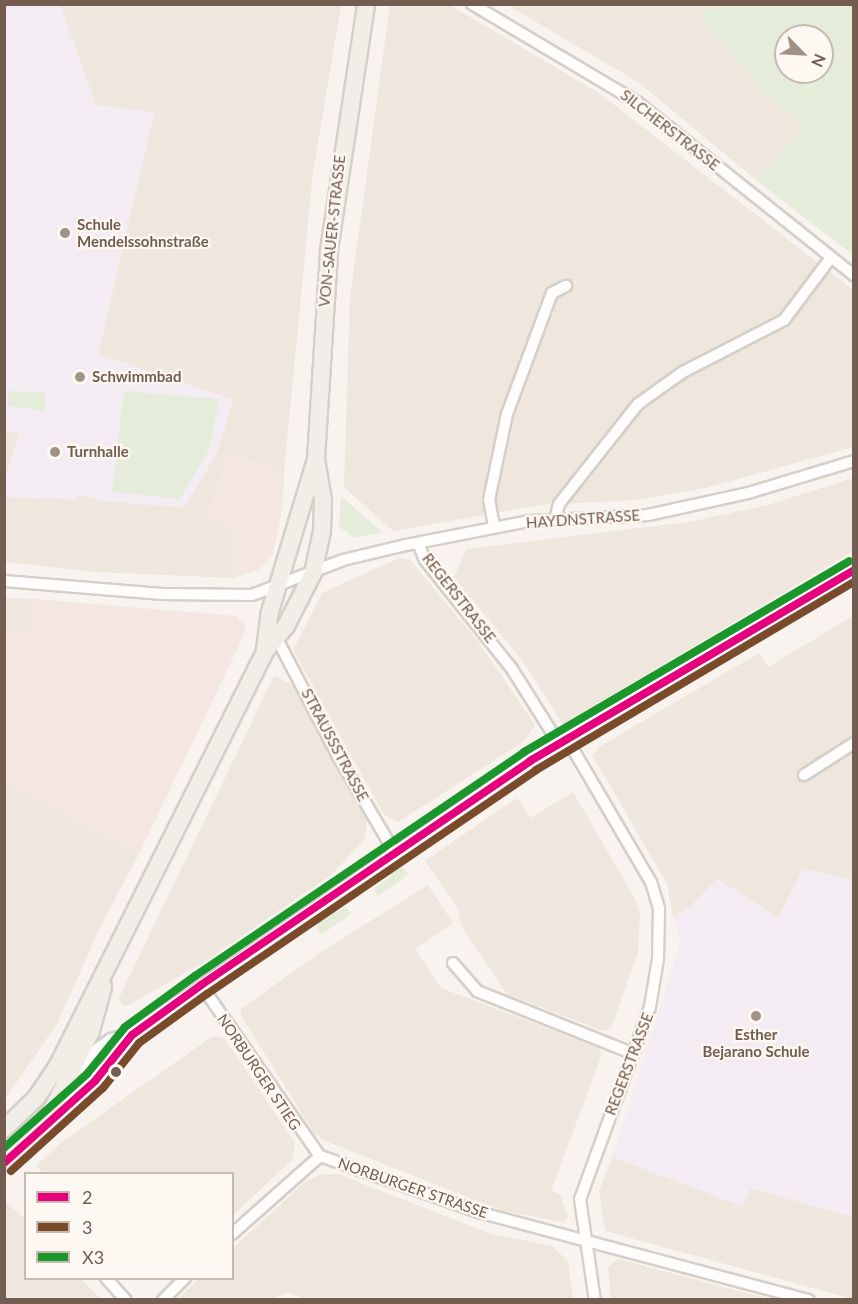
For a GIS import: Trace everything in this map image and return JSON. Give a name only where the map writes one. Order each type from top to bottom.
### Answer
[{"type":"main road","name":"VON-SAUER-STRASSE","points":[[4,1129],[45,1086],[276,638],[313,573],[322,521],[316,459],[328,250],[366,4]]},
{"type":"main road","name":"VON-SAUER-STRASSE","points":[[276,638],[269,615],[280,587],[316,459]]},
{"type":"main road","points":[[298,527],[313,573]]},
{"type":"main road","points":[[4,1163],[109,1066],[132,1035],[201,985],[395,852],[563,741],[854,570]]},
{"type":"main road","points":[[276,638],[280,587]]},
{"type":"main road","points":[[38,1132],[75,1067],[91,1031],[108,965]]},
{"type":"main road","points":[[45,1086],[111,1041],[132,1035]]},
{"type":"street","name":"SILCHERSTRASSE","points":[[472,4],[635,100],[830,259],[854,275]]},
{"type":"street","points":[[555,520],[558,504],[638,404],[683,372],[784,320],[830,259]]},
{"type":"street","points":[[494,527],[489,500],[507,414],[552,293],[566,286]]},
{"type":"street","name":"HAYDNSTRASSE","points":[[313,573],[343,560],[494,527],[555,520],[648,515],[748,493],[854,461]]},
{"type":"street","name":"REGERSTRASSE","points":[[418,543],[425,560],[513,669],[563,741],[657,899],[655,983],[647,1019],[632,1053],[583,1188],[584,1238],[595,1299]]},
{"type":"street","points":[[4,581],[192,595],[252,595],[280,587],[313,573]]},
{"type":"street","name":"STRAUSSSTRASSE","points":[[276,638],[338,756],[395,852]]},
{"type":"street","points":[[804,775],[854,743]]},
{"type":"street","points":[[453,963],[477,991],[632,1053]]},
{"type":"street","name":"NORBURGER STIEG","points":[[201,985],[320,1156]]},
{"type":"street","name":"NORBURGER STRASSE","points":[[234,1232],[320,1156],[478,1212],[809,1299]]},
{"type":"street","points":[[108,1280],[126,1299]]},
{"type":"street","points":[[163,1299],[183,1280]]},
{"type":"shaded area","name":"Schule Mendelssohnstraße","points":[[5,5],[60,5],[96,105],[154,112],[98,354],[233,400],[218,451],[184,508],[95,500],[94,496],[79,495],[77,499],[5,497],[5,479],[20,434],[4,430]]},
{"type":"shaded area","points":[[60,5],[341,5],[313,172],[284,472],[245,459],[207,517],[230,529],[235,545],[233,578],[96,572],[5,562],[5,497],[77,499],[78,495],[123,502],[233,400],[98,354],[154,113],[96,105]]},
{"type":"shaded area","points":[[390,5],[450,5],[599,93],[853,290],[853,447],[705,488],[636,500],[540,505],[393,531],[344,487],[350,297]]},
{"type":"shaded area","points":[[507,5],[707,5],[708,9],[701,17],[769,98],[802,127],[756,180],[638,82]]},
{"type":"shaded area","points":[[5,430],[20,434],[5,479]]},
{"type":"shaded area","points":[[228,454],[284,472],[283,504],[273,554],[258,570],[233,578],[235,545],[229,537],[230,529],[207,517]]},
{"type":"shaded area","points":[[853,478],[853,551],[563,724],[524,663],[454,577],[466,549],[689,522],[768,505]]},
{"type":"shaded area","points":[[399,558],[410,560],[477,640],[535,725],[523,742],[398,822],[384,815],[293,650],[322,593]]},
{"type":"shaded area","points":[[5,598],[34,599],[32,635],[5,633]]},
{"type":"shaded area","points":[[34,599],[236,616],[245,626],[244,635],[139,854],[5,783],[5,633],[32,634]]},
{"type":"shaded area","points":[[853,616],[853,880],[803,869],[778,918],[717,879],[692,905],[673,917],[667,884],[593,756],[599,747],[759,653],[768,667]]},
{"type":"shaded area","points":[[274,676],[295,686],[367,820],[365,839],[331,875],[204,962],[125,1007],[118,1000]]},
{"type":"shaded area","points":[[5,783],[139,854],[102,923],[57,1024],[5,1099]]},
{"type":"shaded area","points":[[573,792],[635,899],[640,916],[638,952],[611,1028],[603,1031],[507,994],[463,929],[457,907],[425,861],[517,798],[531,818]]},
{"type":"shaded area","name":"Esther Bejarano Schule","points":[[803,869],[853,880],[853,1217],[751,1188],[742,1206],[612,1157],[681,941],[673,917],[692,905],[717,879],[778,917]]},
{"type":"shaded area","points":[[428,885],[453,923],[415,949],[441,988],[599,1048],[602,1054],[551,1191],[560,1194],[568,1217],[563,1222],[503,1211],[323,1140],[314,1133],[240,1014],[242,1008],[321,952]]},
{"type":"shaded area","points":[[213,1036],[225,1039],[295,1143],[293,1159],[234,1214],[234,1172],[42,1172],[36,1166],[62,1142]]},
{"type":"shaded area","points":[[612,1157],[742,1206],[751,1188],[853,1217],[853,1299],[605,1231],[599,1191]]},
{"type":"shaded area","points":[[323,1174],[338,1174],[491,1234],[552,1246],[568,1261],[573,1299],[309,1300],[288,1293],[269,1299],[177,1299],[198,1280],[234,1280],[234,1247],[307,1180]]},
{"type":"shaded area","points":[[4,1201],[24,1218],[24,1280],[82,1280],[101,1299],[5,1299]]},
{"type":"shaded area","points":[[618,1259],[769,1299],[611,1299],[608,1267]]},
{"type":"green space","points":[[707,5],[853,5],[853,255],[756,180],[802,127],[769,98],[701,18],[708,9]]},
{"type":"green space","points":[[8,391],[45,392],[45,411],[8,406]]},
{"type":"green space","points":[[124,391],[219,399],[210,448],[180,499],[112,492]]},
{"type":"green space","points":[[341,496],[382,532],[355,538],[339,527]]},
{"type":"green space","points":[[398,864],[409,874],[378,896],[373,889],[391,876],[391,869]]},
{"type":"green space","points":[[346,907],[351,914],[321,935],[315,922]]},
{"type":"transit line","name":"X3","points":[[4,1148],[87,1074],[125,1027],[195,976],[524,752],[849,561]]},
{"type":"transit line","name":"2","points":[[4,1163],[95,1081],[132,1035],[201,985],[530,761],[854,570]]},
{"type":"transit line","name":"3","points":[[11,1171],[103,1088],[139,1043],[207,994],[536,770],[854,582]]},
{"type":"place","name":"Schule Mendelssohnstraße","points":[[65,233]]},
{"type":"place","name":"Schwimmbad","points":[[80,377]]},
{"type":"place","name":"Turnhalle","points":[[55,452]]},
{"type":"place","name":"Esther Bejarano Schule","points":[[756,1016]]}]
